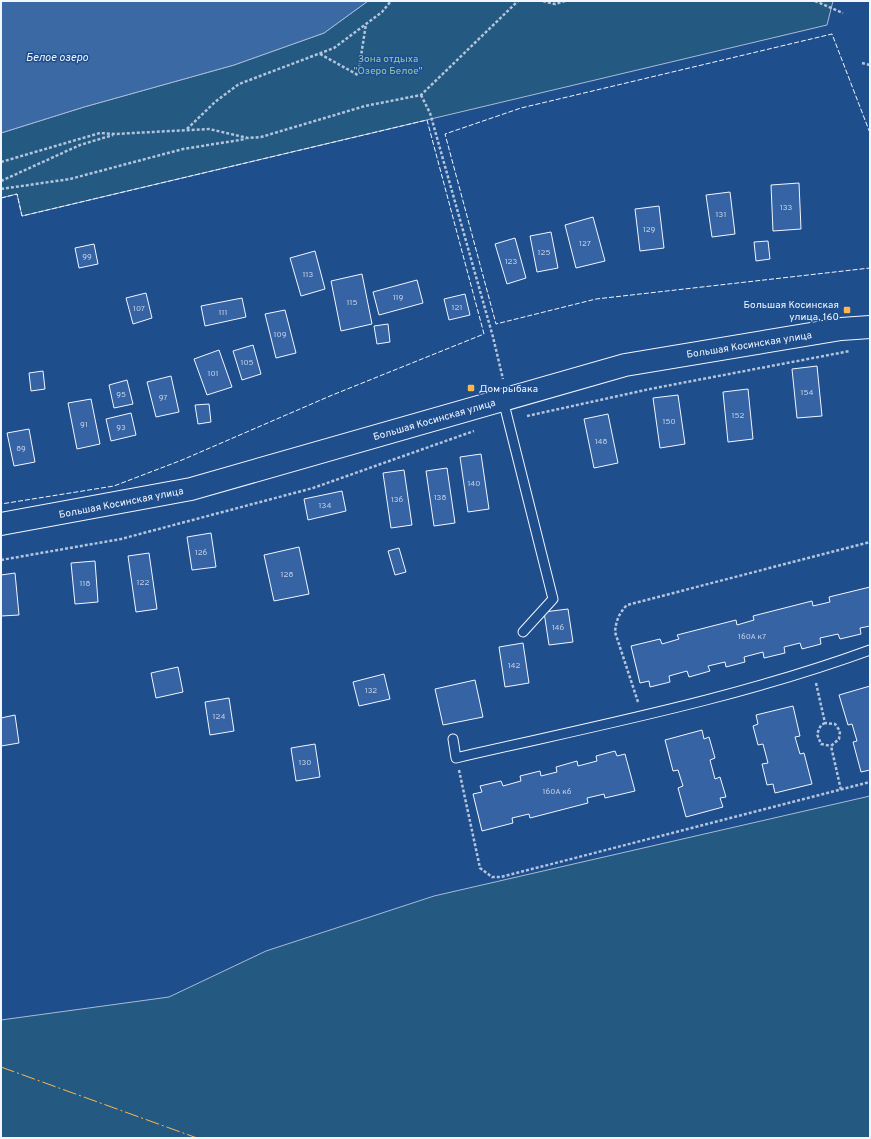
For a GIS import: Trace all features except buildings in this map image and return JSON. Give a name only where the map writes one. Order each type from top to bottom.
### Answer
[{"type":"street","name":"Большая Косинская улица","points":[[1,524],[191,489],[625,365],[840,329],[870,327]]},
{"type":"lane","points":[[505,399],[508,421],[553,599],[522,632]]},
{"type":"lane","points":[[453,739],[456,758],[642,714],[813,670],[870,650]]},
{"type":"path","points":[[187,130],[215,102],[239,84],[334,48],[382,12],[391,1]]},
{"type":"path","points":[[1,189],[70,179],[182,149],[260,137],[365,106],[421,95],[518,1]]},
{"type":"path","points":[[543,1],[555,4],[565,1]]},
{"type":"path","points":[[815,1],[843,13]]},
{"type":"path","points":[[320,53],[358,75],[366,24]]},
{"type":"path","points":[[862,63],[870,65]]},
{"type":"path","points":[[421,95],[430,113],[493,337],[505,399]]},
{"type":"path","points":[[1,162],[100,133],[115,134],[209,128],[248,138]]},
{"type":"path","points":[[1,181],[80,145],[115,134]]},
{"type":"path","points":[[508,421],[650,389],[853,350]]},
{"type":"path","points":[[1,560],[121,539],[306,490],[476,431]]},
{"type":"path","points":[[642,714],[615,632],[616,622],[621,612],[627,605],[870,542]]},
{"type":"path","points":[[813,670],[825,723]]},
{"type":"path","points":[[825,723],[835,724],[840,731],[839,739],[831,746]]},
{"type":"path","points":[[825,723],[818,730],[818,740],[821,744],[831,746]]},
{"type":"path","points":[[831,746],[841,790]]},
{"type":"path","points":[[456,758],[480,868],[492,877],[501,877],[870,782]]},
{"type":"green space","name":"Зона отдыха \"Озеро Белое\"","points":[[368,1],[833,1],[827,25],[22,216],[17,194],[1,198],[1,133],[84,107],[234,65],[324,33]]},
{"type":"green space","points":[[870,796],[870,1138],[1,1138],[1,1020],[169,997],[266,951],[434,896]]},
{"type":"water","name":"Белое озеро","points":[[1,1],[368,1],[324,33],[234,65],[84,107],[1,133]]},
{"type":"fence","points":[[870,133],[832,34],[521,108],[445,134],[496,324],[596,299],[870,268]]},
{"type":"fence","points":[[1,198],[17,194],[22,216],[427,120],[484,334],[330,396],[182,460],[114,486],[1,504]]},
{"type":"power","points":[[1,1067],[197,1138]]},
{"type":"place","name":"Большая Косинская улица, 160","points":[[847,310]]},
{"type":"place","name":"Дом рыбака","points":[[471,388]]}]
